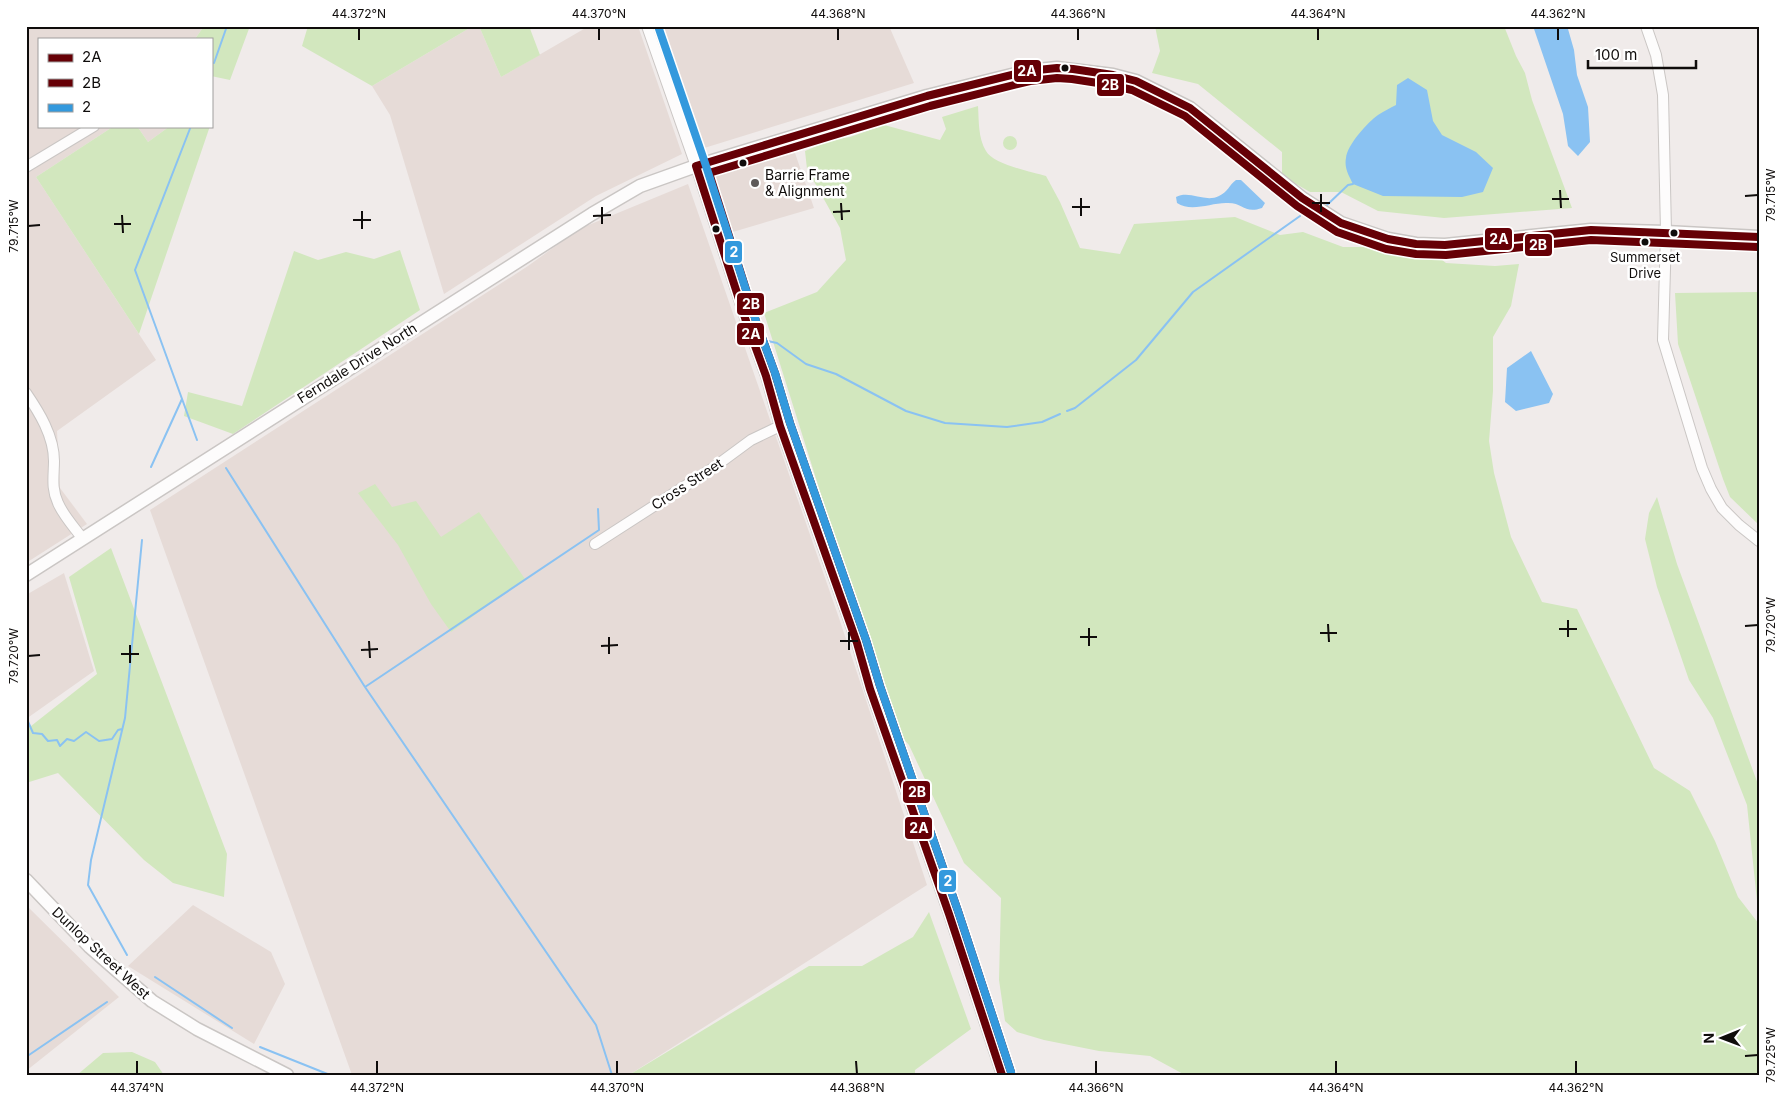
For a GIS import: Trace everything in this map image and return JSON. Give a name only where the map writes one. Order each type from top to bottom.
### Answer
[{"type":"main road","name":"Ferndale Drive North","points":[[26,575],[592,214],[640,186],[696,166],[927,96],[1028,71],[1057,68],[1074,69],[1113,75],[1136,81],[1190,108],[1302,198],[1341,223],[1388,239],[1416,244],[1445,245],[1571,231],[1666,232],[1759,237]]},
{"type":"main road","name":"Dunlop Street West","points":[[27,881],[90,946],[152,1002],[197,1030],[287,1075]]},
{"type":"street","points":[[647,26],[766,376],[780,426],[857,643],[870,689],[1002,1075]]},
{"type":"street","points":[[1646,26],[1656,55],[1664,94],[1666,232],[1663,340],[1710,489],[1722,508],[1759,541]]},
{"type":"street","points":[[26,167],[91,128]]},
{"type":"street","points":[[26,393],[38,410],[49,434],[54,459],[52,483],[58,503],[82,538]]},
{"type":"street","name":"Cross Street","points":[[595,544],[713,468],[751,440],[780,426]]},
{"type":"shaded area","points":[[26,26],[204,26],[196,38],[38,38],[38,128],[111,128],[36,177],[156,360],[57,431],[60,488],[87,524],[26,563]]},
{"type":"shaded area","points":[[473,26],[479,26],[501,77],[589,26],[638,26],[682,154],[596,196],[444,294],[390,115],[372,86]]},
{"type":"shaded area","points":[[660,26],[889,26],[914,83],[701,149]]},
{"type":"shaded area","points":[[138,128],[167,128],[148,142]]},
{"type":"shaded area","points":[[795,153],[814,208],[726,234],[710,182],[714,173]]},
{"type":"shaded area","points":[[688,184],[839,618],[927,885],[629,1075],[352,1075],[150,510],[528,266],[579,229]]},
{"type":"shaded area","points":[[64,573],[94,671],[26,719],[26,595]]},
{"type":"shaded area","points":[[26,905],[119,997],[26,1071]]},
{"type":"shaded area","points":[[193,905],[271,952],[285,984],[254,1044],[128,966]]},
{"type":"green space","points":[[204,26],[250,26],[230,80],[212,76],[212,38],[196,38]]},
{"type":"green space","points":[[308,26],[473,26],[372,86],[302,46]]},
{"type":"green space","points":[[479,26],[529,26],[540,55],[501,77]]},
{"type":"green space","points":[[1155,26],[1504,26],[1525,73],[1532,100],[1572,208],[1444,218],[1378,211],[1341,192],[1310,192],[1282,176],[1282,152],[1198,84],[1152,73],[1160,51]]},
{"type":"green space","points":[[978,106],[980,135],[986,151],[990,156],[1004,164],[1046,176],[1060,202],[1080,248],[1120,254],[1134,224],[1235,217],[1280,235],[1303,232],[1343,247],[1392,247],[1431,251],[1446,263],[1495,266],[1519,264],[1511,306],[1493,337],[1493,391],[1489,441],[1494,473],[1511,537],[1542,602],[1577,609],[1654,768],[1690,791],[1715,841],[1738,897],[1759,924],[1759,1075],[1185,1075],[1150,1056],[1099,1051],[1044,1040],[1017,1032],[1005,1021],[999,980],[1001,898],[964,863],[909,745],[895,730],[764,313],[817,292],[846,260],[840,228],[807,169],[805,151],[831,140],[850,137],[884,125],[940,140],[946,129],[942,117]]},
{"type":"green space","points":[[111,128],[138,128],[148,142],[167,128],[209,128],[139,334],[36,177]]},
{"type":"green space","points":[[1007,136],[1013,136],[1017,143],[1013,150],[1007,150],[1003,146],[1003,140]]},
{"type":"green space","points":[[400,250],[420,310],[233,434],[184,416],[188,392],[242,406],[294,251],[318,260],[346,252],[374,259]]},
{"type":"green space","points":[[1759,292],[1759,525],[1730,497],[1723,479],[1678,344],[1675,293]]},
{"type":"green space","points":[[375,484],[392,507],[416,501],[441,537],[479,512],[525,579],[451,632],[431,604],[398,545],[358,493]]},
{"type":"green space","points":[[1657,497],[1677,564],[1759,787],[1759,920],[1747,805],[1713,718],[1689,680],[1657,587],[1645,539],[1649,513]]},
{"type":"green space","points":[[111,548],[227,854],[224,897],[173,883],[144,860],[58,773],[26,783],[26,730],[97,674],[69,577]]},
{"type":"green space","points":[[929,912],[971,1029],[915,1070],[915,1075],[629,1075],[809,966],[862,966],[913,937]]},
{"type":"green space","points":[[132,1052],[155,1062],[164,1075],[77,1075],[103,1053]]},
{"type":"water","points":[[1533,26],[1567,26],[1574,50],[1577,75],[1588,107],[1590,142],[1578,156],[1568,146],[1563,114]]},
{"type":"water","points":[[1408,78],[1427,90],[1433,121],[1442,135],[1476,152],[1493,168],[1483,192],[1462,197],[1383,196],[1353,184],[1346,165],[1347,153],[1350,147],[1374,118],[1396,105],[1397,85]]},
{"type":"water","points":[[1236,180],[1241,180],[1265,203],[1262,208],[1251,210],[1233,203],[1189,207],[1177,203],[1176,197],[1181,195],[1214,198],[1224,193]]},
{"type":"water","points":[[1531,351],[1553,394],[1549,403],[1516,411],[1505,402],[1507,368]]},
{"type":"waterway","points":[[214,63],[227,26]]},
{"type":"waterway","points":[[190,128],[135,270],[197,440]]},
{"type":"waterway","points":[[1327,205],[1348,185],[1353,184]]},
{"type":"waterway","points":[[1067,411],[1075,408],[1136,360],[1193,292],[1300,216]]},
{"type":"waterway","points":[[763,340],[777,343],[806,364],[836,374],[906,411],[945,423],[1007,427],[1042,422],[1060,414]]},
{"type":"waterway","points":[[151,467],[182,399]]},
{"type":"waterway","points":[[226,468],[365,687],[596,1025],[612,1075]]},
{"type":"waterway","points":[[365,687],[599,530],[598,509]]},
{"type":"waterway","points":[[127,955],[88,885],[91,860],[125,718],[142,540]]},
{"type":"waterway","points":[[26,717],[33,733],[42,734],[48,741],[57,740],[60,746],[67,739],[74,741],[86,732],[99,741],[112,739],[118,730],[122,729]]},
{"type":"waterway","points":[[155,977],[232,1028]]},
{"type":"waterway","points":[[26,1057],[107,1002]]},
{"type":"waterway","points":[[260,1047],[330,1075]]},
{"type":"transit line","name":"2","points":[[658,26],[775,373],[790,423],[866,640],[1011,1072]]},
{"type":"transit line","name":"2A","points":[[1002,1075],[949,914],[870,689],[857,643],[780,426],[766,376],[747,324],[696,166],[927,96],[1028,71],[1057,68],[1073,69],[1113,75],[1136,81],[1190,108],[1302,198],[1341,223],[1388,239],[1416,244],[1445,245],[1591,230],[1759,237]]},
{"type":"transit line","name":"2B","points":[[1011,1072],[866,640],[790,423],[709,173],[930,106],[1030,81],[1057,78],[1072,79],[1132,90],[1185,116],[1297,206],[1337,232],[1386,249],[1416,254],[1446,255],[1591,240],[1758,247]]},
{"type":"place","name":"Barrie Frame & Alignment","points":[[755,183]]},
{"type":"place","name":"Summerset Drive","points":[[1645,242]]}]
